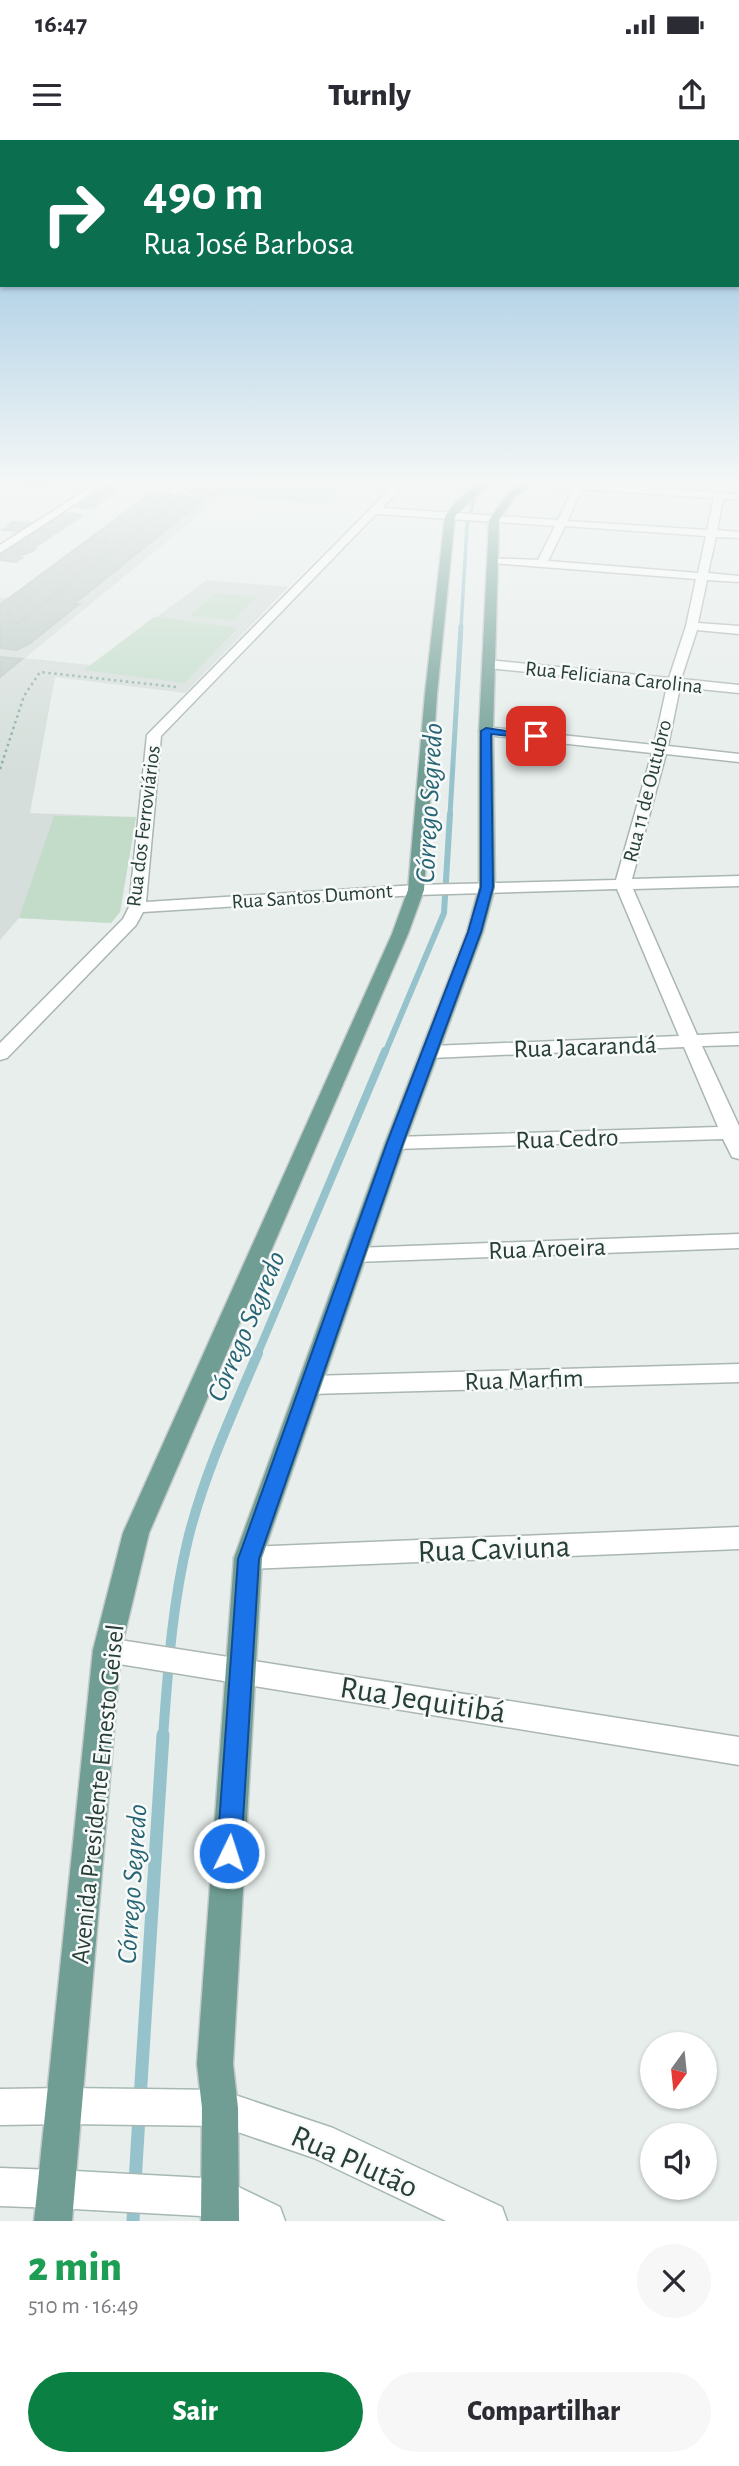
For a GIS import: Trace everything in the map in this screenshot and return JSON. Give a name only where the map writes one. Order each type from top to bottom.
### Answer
[{"type":"main road","name":"Avenida Presidente Ernesto Geisel","points":[[63,2200],[78,2106],[113,1651],[136,1533],[419,890],[431,694],[444,576]]},
{"type":"main road","points":[[213,2204],[209,2108],[215,2064],[236,1668],[248,1559],[395,1143],[475,932],[485,887],[486,731],[491,576]]},
{"type":"street","name":"Rua dos Ferroviários","points":[[0,1055],[130,921],[137,907],[152,740],[311,576]]},
{"type":"street","name":"Rua 11 de Outubro","points":[[702,576],[692,626],[674,683],[660,750],[623,884],[691,1042],[735,1132],[739,1153]]},
{"type":"street","points":[[703,576],[739,577]]},
{"type":"street","points":[[692,626],[739,630]]},
{"type":"street","name":"Rua Feliciana Carolina","points":[[488,664],[739,689]]},
{"type":"street","points":[[486,731],[739,758]]},
{"type":"street","name":"Rua Santos Dumont","points":[[137,907],[485,887],[739,881]]},
{"type":"street","name":"Rua Jacarandá","points":[[431,1052],[739,1039]]},
{"type":"street","name":"Rua Cedro","points":[[395,1143],[735,1132]]},
{"type":"street","name":"Rua Aroeira","points":[[355,1255],[739,1241]]},
{"type":"street","name":"Rua Marfim","points":[[310,1385],[739,1373]]},
{"type":"street","name":"Rua Caviuna","points":[[248,1559],[739,1538]]},
{"type":"street","name":"Rua Jequitibá","points":[[113,1651],[236,1668],[739,1751]]},
{"type":"street","name":"Rua Plutão","points":[[8,2107],[209,2108],[320,2141],[488,2221]]},
{"type":"street","points":[[0,2187],[63,2200],[213,2204],[266,2221]]},
{"type":"path","points":[[0,769],[24,696],[40,671],[201,690]]},
{"type":"shaded area","points":[[38,576],[125,576],[25,658],[91,665],[207,580],[288,587],[185,693],[55,677],[30,813],[136,817],[120,912],[111,923],[19,918],[0,940],[0,598],[10,597]]},
{"type":"green space","points":[[215,593],[257,597],[233,620],[190,616]]},
{"type":"green space","points":[[154,617],[237,628],[185,683],[84,670]]},
{"type":"green space","points":[[54,816],[136,817],[120,912],[111,923],[19,918]]},
{"type":"building","points":[[39,576],[57,576],[6,615],[0,614],[0,605]]},
{"type":"building","points":[[57,576],[79,576],[18,623],[0,621],[0,614],[6,615]]},
{"type":"building","points":[[79,576],[109,576],[29,644],[17,650],[0,648],[0,621],[18,623]]},
{"type":"building","points":[[0,657],[22,659],[0,677]]},
{"type":"waterway","name":"Córrego Segredo","points":[[461,628],[464,576]]},
{"type":"waterway","name":"Córrego Segredo","points":[[450,815],[461,626]]},
{"type":"waterway","name":"Córrego Segredo","points":[[385,1053],[444,913],[450,814]]},
{"type":"waterway","name":"Córrego Segredo","points":[[257,1355],[385,1051]]},
{"type":"waterway","name":"Córrego Segredo","points":[[163,1737],[174,1613],[188,1539],[210,1468],[258,1353]]},
{"type":"waterway","name":"Córrego Segredo","points":[[140,2099],[163,1735]]},
{"type":"waterway","name":"Córrego Segredo","points":[[135,2183],[139,2116]]},
{"type":"waterway","name":"Córrego Segredo","points":[[133,2221],[134,2203]]},
{"type":"tunnel","points":[[0,618],[7,619],[64,576]]},
{"type":"route","points":[[229,1853],[248,1559],[395,1143],[475,932],[487,887],[486,731],[536,736]]}]
